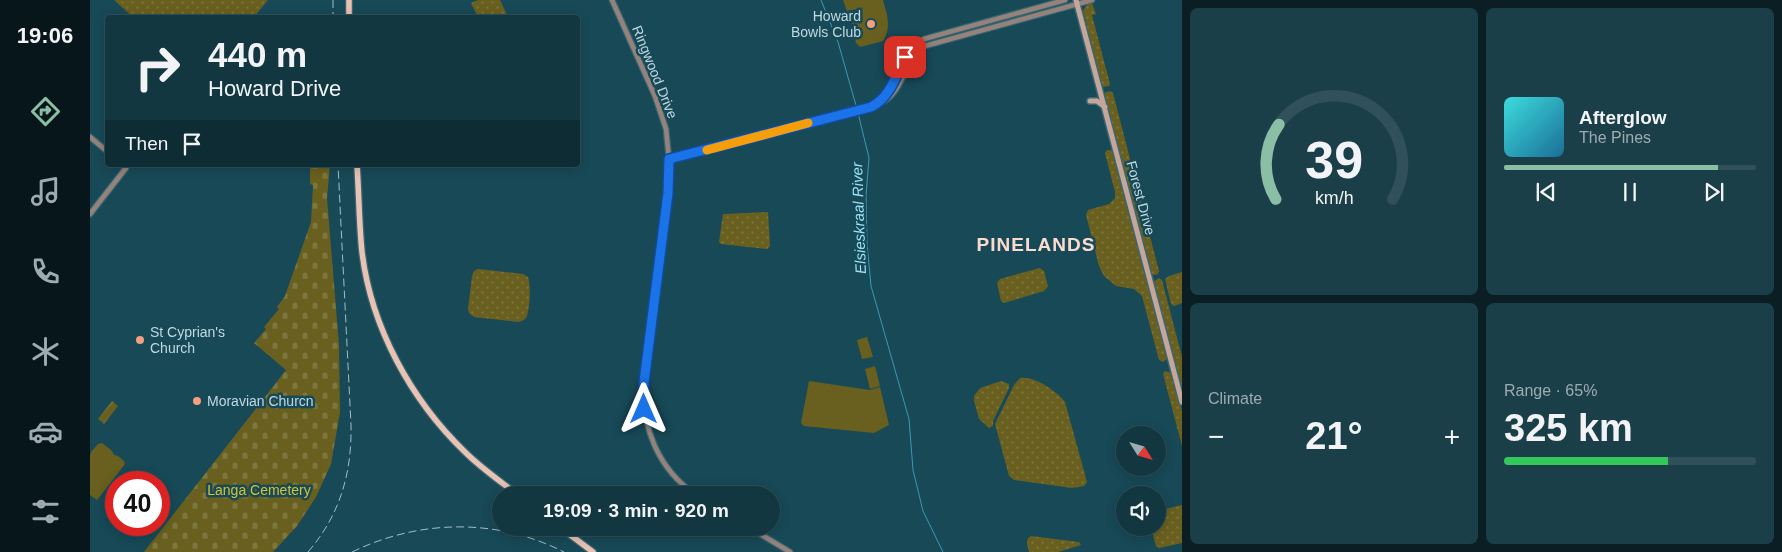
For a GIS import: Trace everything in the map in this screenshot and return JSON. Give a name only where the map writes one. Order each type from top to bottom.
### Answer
[{"type":"main road","points":[[349,0],[350,15]]},
{"type":"main road","name":"Forest Drive","points":[[1076,2],[1182,402]]},
{"type":"main road","points":[[1090,101],[1097,101],[1105,107]]},
{"type":"main road","points":[[357,167],[362,253],[368,282],[383,332],[400,366],[428,409],[452,438],[484,469],[506,486]]},
{"type":"main road","points":[[572,536],[595,552]]},
{"type":"street","name":"Ringwood Drive","points":[[612,0],[660,109],[666,129],[669,159],[668,193],[643,403],[648,430],[660,457],[676,478],[685,486]]},
{"type":"street","points":[[880,103],[890,90],[910,50],[924,39],[1065,0]]},
{"type":"street","points":[[669,159],[880,103],[894,91],[910,61],[925,46],[1076,2],[1092,0]]},
{"type":"street","points":[[90,137],[105,150]]},
{"type":"street","points":[[90,214],[124,167]]},
{"type":"street","points":[[763,536],[790,552]]},
{"type":"green space","points":[[114,0],[268,0],[256,15],[131,15]]},
{"type":"green space","points":[[478,0],[500,0],[507,15],[477,15],[471,3]]},
{"type":"green space","name":"Howard Bowls Club","points":[[843,0],[883,0],[888,26],[883,41],[860,47],[856,43],[852,23],[860,21],[857,9],[847,11]]},
{"type":"green space","points":[[1092,3],[1096,14],[1092,15],[1109,86],[1103,87],[1101,85],[1083,11],[1087,4]]},
{"type":"green space","points":[[1110,91],[1113,93],[1159,271],[1158,274],[1150,273],[1103,95]]},
{"type":"green space","points":[[1107,150],[1114,152],[1168,358],[1163,362],[1159,360],[1142,296],[1134,289],[1116,286],[1104,276],[1099,266],[1086,215],[1088,210],[1109,204],[1115,198],[1105,153]]},
{"type":"green space","name":"Langa Cemetery","points":[[310,167],[330,167],[327,198],[339,345],[340,412],[331,464],[316,497],[297,526],[273,552],[144,552],[156,536],[170,536],[170,519],[286,370],[254,343],[266,329],[264,327],[279,309],[277,307],[285,296],[311,222],[313,185],[310,184]]},
{"type":"green space","points":[[768,212],[770,246],[767,249],[721,244],[719,242],[723,214]]},
{"type":"green space","points":[[1040,268],[1044,271],[1048,286],[1044,291],[1004,303],[1001,301],[997,283],[1000,279]]},
{"type":"green space","points":[[478,269],[523,274],[528,277],[530,298],[526,318],[518,322],[474,317],[469,313],[472,276],[474,271]]},
{"type":"green space","points":[[1182,272],[1182,303],[1174,306],[1171,304],[1165,279]]},
{"type":"green space","points":[[1159,278],[1162,280],[1182,357],[1182,392],[1153,282]]},
{"type":"green space","points":[[867,337],[873,357],[862,359],[857,340]]},
{"type":"green space","points":[[875,366],[880,386],[870,389],[865,369]]},
{"type":"green space","points":[[1165,371],[1172,373],[1182,411],[1182,446],[1163,374]]},
{"type":"green space","points":[[1020,378],[1032,379],[1045,385],[1065,402],[1087,482],[1084,486],[1072,488],[1014,480],[1009,476],[995,424],[1014,385]]},
{"type":"green space","points":[[809,381],[870,390],[880,387],[889,425],[874,433],[804,426],[801,423]]},
{"type":"green space","points":[[1001,381],[1009,384],[1009,388],[993,421],[993,426],[989,428],[979,419],[974,396],[980,388]]},
{"type":"green space","points":[[112,401],[118,406],[104,424],[98,419]]},
{"type":"green space","points":[[102,443],[114,455],[124,461],[125,464],[120,471],[105,471],[105,490],[97,500],[90,495],[90,456],[98,444]]},
{"type":"green space","points":[[1182,505],[1182,543],[1159,548],[1156,546],[1153,536],[1166,536],[1166,509]]},
{"type":"green space","points":[[1031,536],[1079,542],[1081,545],[1058,552],[1029,552],[1027,541]]},
{"type":"waterway","name":"Elsieskraal River","points":[[821,0],[838,42],[857,109]]},
{"type":"waterway","name":"Elsieskraal River","points":[[858,113],[869,158],[866,196],[867,243],[871,286],[909,419],[913,470],[923,511],[943,552]]},
{"type":"railway","points":[[333,0],[333,15]]},
{"type":"railway","points":[[308,552],[328,523],[342,493],[351,443],[338,167]]},
{"type":"railway","points":[[352,552],[404,533],[458,527],[485,528],[512,533],[564,552]]},
{"type":"slow traffic","points":[[707,150],[808,123]]},
{"type":"place","name":"Howard Bowls Club","points":[[871,24]]},
{"type":"place","name":"St Cyprian's Church","points":[[140,340]]},
{"type":"place","name":"Moravian Churcn","points":[[197,401]]},
{"type":"district","name":"PINELANDS","points":[[1036,244]]},
{"type":"route","points":[[644,409],[644,382],[668,193],[669,159],[871,107],[880,103],[890,90],[905,57]]}]
